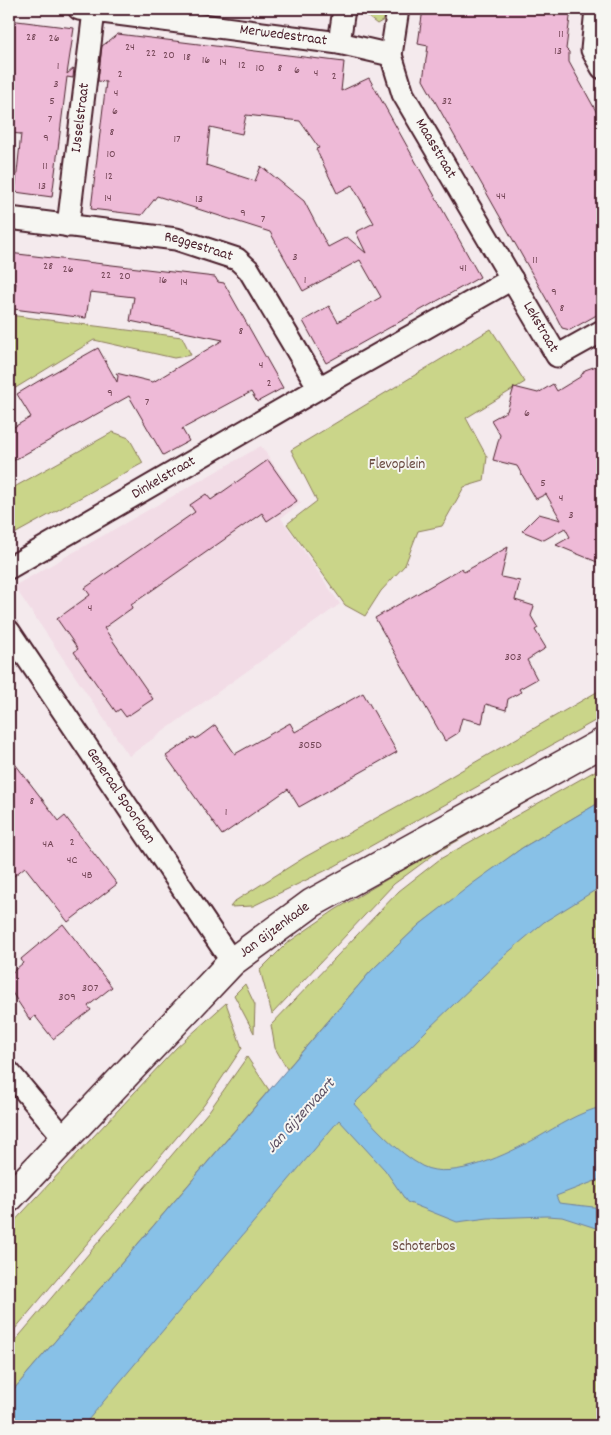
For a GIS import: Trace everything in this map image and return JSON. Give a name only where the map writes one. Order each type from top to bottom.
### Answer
[{"type":"street","name":"Merwedestraat","points":[[339,43],[344,9]]},
{"type":"street","name":"Maasstraat","points":[[398,9],[391,55],[403,94],[512,279]]},
{"type":"street","points":[[596,9],[592,50],[602,68]]},
{"type":"street","name":"Merwedestraat","points":[[86,10],[339,43],[391,55]]},
{"type":"street","name":"IJsselstraat","points":[[68,226],[86,10]]},
{"type":"street","name":"Reggestraat","points":[[9,218],[176,239],[237,259],[249,270],[319,388]]},
{"type":"street","points":[[319,388],[512,279]]},
{"type":"street","name":"Lekstraat","points":[[512,279],[557,356],[602,331]]},
{"type":"street","name":"Dinkelstraat","points":[[9,568],[319,388]]},
{"type":"street","name":"Generaal Spoorlaan","points":[[9,631],[232,962]]},
{"type":"street","name":"Jan Gijzenkade","points":[[9,1198],[232,962],[312,903],[602,743]]},
{"type":"street","points":[[9,1072],[65,1139]]},
{"type":"shaded area","points":[[261,446],[301,503],[281,518],[340,604],[129,756],[14,586]]},
{"type":"green space","points":[[360,9],[390,9],[389,17],[377,24]]},
{"type":"green space","points":[[9,315],[182,337],[191,355],[174,358],[94,340],[9,392]]},
{"type":"green space","name":"Flevoplein","points":[[491,329],[525,382],[466,418],[487,457],[484,481],[464,487],[442,526],[418,531],[405,565],[381,591],[365,616],[345,605],[287,524],[317,501],[291,450]]},
{"type":"green space","points":[[113,432],[129,438],[143,463],[9,537],[9,490]]},
{"type":"green space","points":[[602,689],[602,717],[335,866],[253,906],[230,907],[235,901],[305,857],[429,789]]},
{"type":"green space","points":[[602,756],[602,759],[436,853],[394,884],[272,1014],[260,970],[286,944],[335,910]]},
{"type":"green space","points":[[602,767],[602,801],[522,848],[419,925],[371,971],[287,1069],[275,1048],[271,1025],[399,891],[440,859]]},
{"type":"green space","name":"Schoterbos","points":[[602,841],[602,1426],[31,1426]]},
{"type":"green space","points":[[245,984],[255,1005],[254,1033],[234,995]]},
{"type":"green space","points":[[226,1003],[242,1048],[204,1105],[9,1336],[9,1227],[176,1048]]},
{"type":"green space","points":[[247,1057],[269,1090],[9,1395],[9,1348],[209,1111]]},
{"type":"water","name":"Jan Gijzenvaart","points":[[602,801],[602,886],[544,922],[505,955],[354,1104],[404,1154],[422,1166],[435,1170],[465,1168],[481,1164],[525,1144],[577,1116],[602,1107],[602,1180],[556,1196],[559,1203],[602,1208],[602,1230],[562,1217],[547,1216],[488,1218],[457,1222],[407,1202],[385,1170],[339,1120],[83,1426],[9,1426],[9,1395],[371,971],[419,925],[472,884],[522,848]]},
{"type":"building","points":[[423,9],[571,9],[566,49],[569,52],[569,62],[602,122],[602,312],[570,330],[562,328],[423,80],[428,46],[418,44]]},
{"type":"building","points":[[9,20],[74,28],[67,74],[74,68],[73,78],[67,77],[52,197],[15,192],[21,134],[9,133]]},
{"type":"building","points":[[118,34],[344,62],[341,91],[369,78],[480,277],[326,363],[303,321],[329,306],[338,322],[381,297],[360,260],[303,291],[270,232],[157,196],[142,215],[91,209],[106,82],[98,81],[102,46]],"holes":[[[246,115],[300,121],[319,148],[316,149],[337,193],[352,185],[374,223],[356,232],[366,253],[347,237],[328,247],[304,201],[261,166],[255,181],[206,165],[210,127],[242,134]]]},
{"type":"building","points":[[9,253],[215,277],[218,282],[224,283],[283,388],[257,402],[251,392],[182,429],[189,441],[163,455],[129,396],[9,463],[9,430],[31,417],[17,394],[37,382],[98,348],[117,382],[118,376],[116,373],[153,382],[223,340],[130,321],[134,297],[90,292],[86,318],[13,309],[16,283],[9,282]]},
{"type":"building","points":[[602,364],[602,564],[556,545],[570,537],[565,528],[544,540],[522,531],[539,514],[561,520],[546,494],[536,499],[517,466],[493,460],[500,435],[491,420],[507,411],[514,387],[538,393],[553,384],[557,391],[580,377],[585,370]]},
{"type":"building","points":[[268,460],[297,501],[267,521],[262,513],[131,605],[132,608],[104,628],[153,699],[126,717],[120,709],[116,712],[74,652],[78,649],[57,619],[90,595],[85,588],[195,512],[190,505],[206,494],[211,500]]},
{"type":"building","points":[[508,547],[501,577],[520,581],[515,600],[534,606],[531,616],[538,628],[535,630],[546,648],[527,660],[537,679],[519,689],[521,692],[508,699],[506,710],[486,704],[482,723],[462,718],[458,733],[445,741],[375,618],[462,568],[464,572]]},
{"type":"building","points":[[363,693],[397,752],[299,807],[288,789],[222,835],[166,756],[194,737],[196,739],[215,725],[235,754],[290,723],[295,732]]},
{"type":"building","points":[[9,756],[59,821],[65,816],[117,884],[68,922],[25,867],[9,880]]},
{"type":"building","points":[[63,924],[112,987],[88,1006],[91,1010],[53,1039],[35,1016],[30,1020],[9,988],[9,975],[23,963],[21,959]]}]
